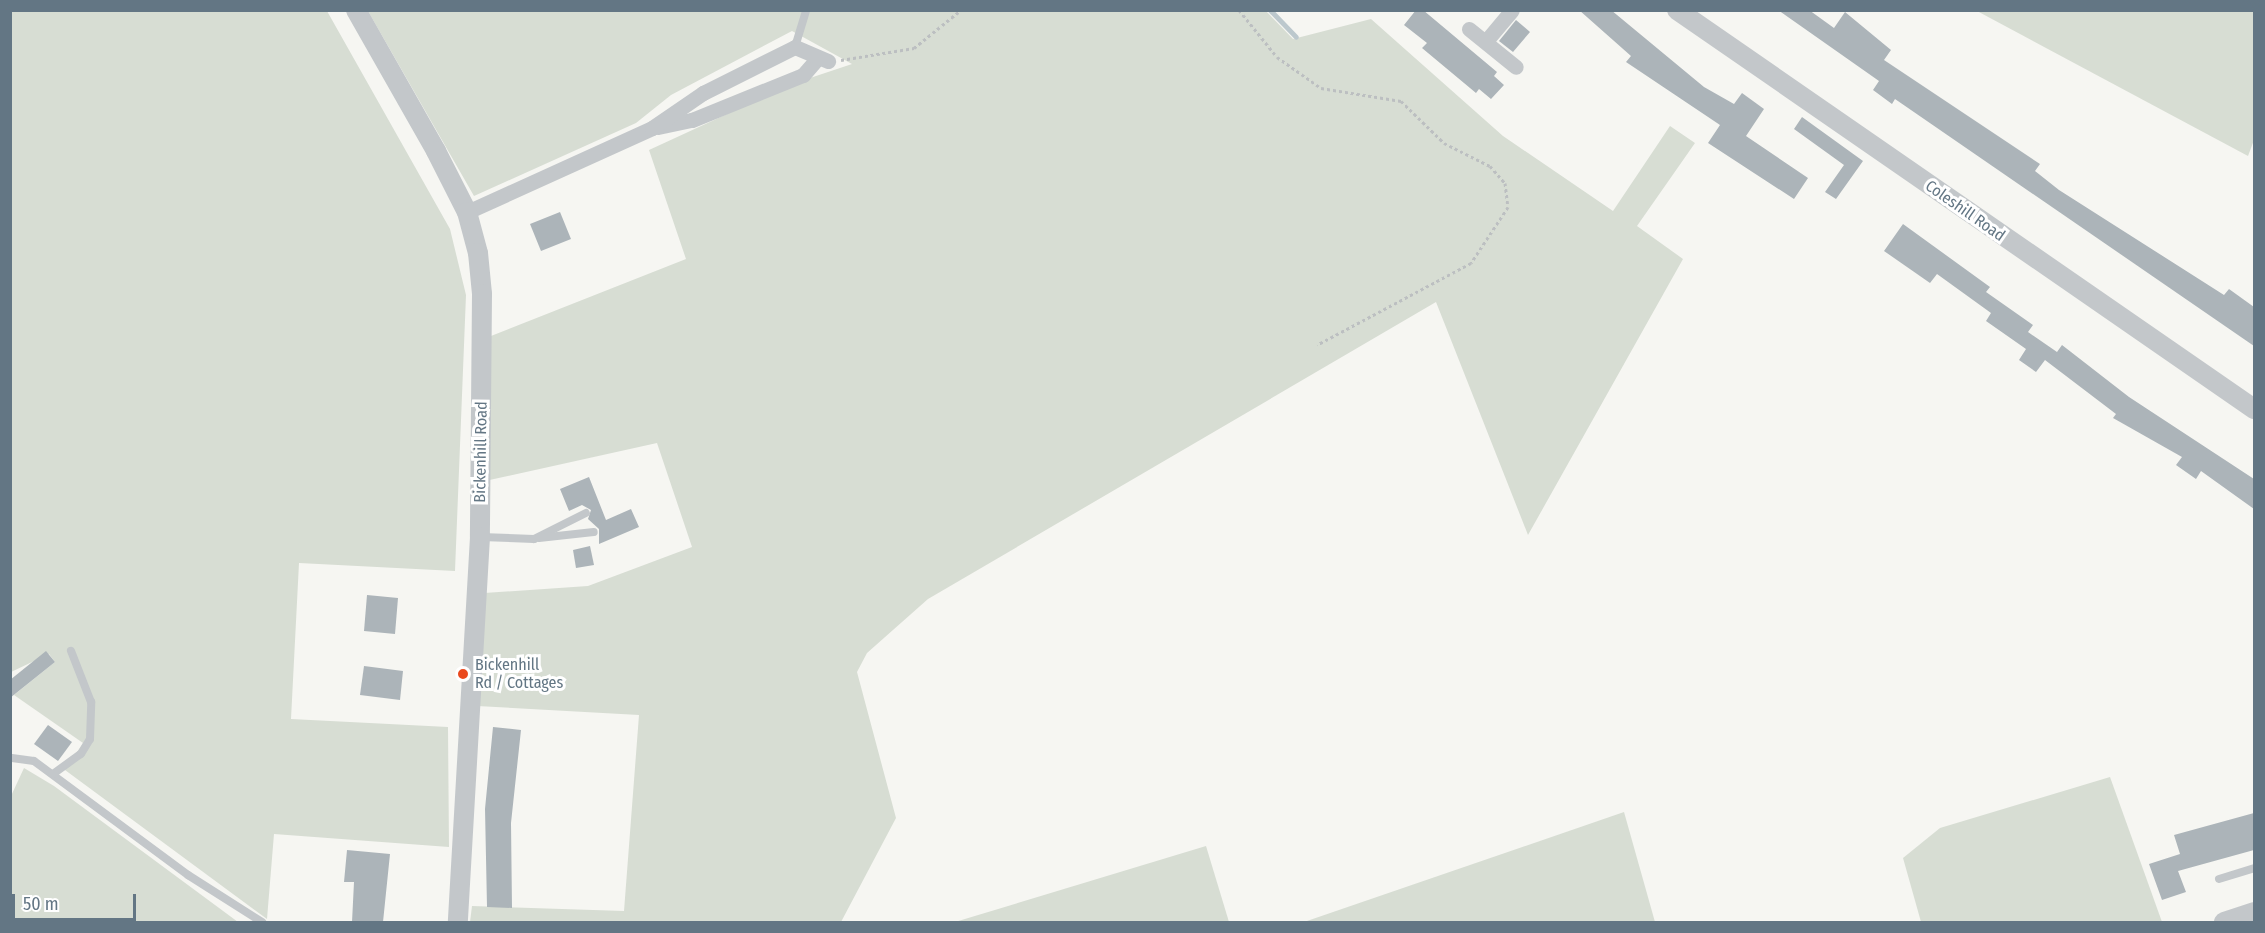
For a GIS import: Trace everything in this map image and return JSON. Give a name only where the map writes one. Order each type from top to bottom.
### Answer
[{"type":"street","name":"Bickenhill Road","points":[[356,10],[466,212],[482,294],[480,537],[458,922]]},
{"type":"street","points":[[1486,41],[1512,10]]},
{"type":"street","name":"Coleshill Road","points":[[1685,13],[2254,409]]},
{"type":"street","points":[[1469,29],[1516,67]]},
{"type":"street","points":[[466,212],[652,128],[702,93],[795,47],[822,60]]},
{"type":"street","points":[[652,128],[692,120],[792,80],[822,60]]},
{"type":"street","points":[[2224,922],[2254,912]]},
{"type":"lane","points":[[795,47],[806,10]]},
{"type":"lane","points":[[534,539],[586,513]]},
{"type":"lane","points":[[480,537],[534,539],[594,532]]},
{"type":"lane","points":[[53,774],[81,754],[90,739],[91,702],[71,651]]},
{"type":"lane","points":[[12,758],[34,761],[188,876],[262,922]]},
{"type":"lane","points":[[2218,879],[2254,868]]},
{"type":"path","points":[[822,60],[914,48],[961,10]]},
{"type":"path","points":[[1239,10],[1277,57],[1322,88],[1401,101],[1444,143],[1490,166],[1505,183],[1508,207],[1471,264],[1317,345]]},
{"type":"shaded area","points":[[1265,10],[1293,39],[1371,19],[1503,136],[1613,211],[1670,126],[1695,143],[1637,226],[1683,259],[1528,535],[1436,302],[928,599],[867,653],[857,672],[896,818],[841,922],[470,922],[472,906],[624,911],[639,715],[477,706],[484,593],[588,586],[692,547],[657,443],[485,481],[491,336],[686,259],[649,150],[792,84],[852,64],[792,31],[671,95],[636,123],[474,196],[368,11]]},
{"type":"shaded area","points":[[10,11],[327,11],[450,229],[466,295],[455,571],[299,563],[291,719],[448,727],[449,847],[274,834],[267,919],[65,770],[83,743],[14,695],[55,662],[49,654],[11,672]]},
{"type":"shaded area","points":[[1977,11],[2254,11],[2254,140],[2248,156]]},
{"type":"shaded area","points":[[24,768],[54,786],[238,922],[11,922],[11,796]]},
{"type":"shaded area","points":[[2110,777],[2162,922],[1921,922],[1903,858],[1940,828]]},
{"type":"shaded area","points":[[1624,812],[1655,922],[1304,922]]},
{"type":"shaded area","points":[[1206,846],[1229,922],[955,922]]},
{"type":"building","points":[[1416,10],[1423,10],[1497,72],[1494,76],[1504,85],[1491,99],[1479,89],[1476,93],[1422,48],[1427,43],[1404,25]]},
{"type":"building","points":[[1579,10],[1611,10],[1704,87],[1734,104],[1742,93],[1764,109],[1746,136],[1808,178],[1794,199],[1708,143],[1720,125],[1626,62],[1631,56]]},
{"type":"building","points":[[1778,10],[1809,10],[1834,28],[1845,12],[1891,50],[1884,60],[2040,164],[2035,171],[2059,190],[2224,295],[2229,289],[2254,307],[2254,346],[1895,99],[1892,104],[1873,90],[1879,81]]},
{"type":"building","points":[[1516,20],[1530,32],[1513,52],[1499,41]]},
{"type":"building","points":[[1802,117],[1863,161],[1836,199],[1825,192],[1844,165],[1794,129]]},
{"type":"building","points":[[560,212],[571,239],[541,251],[530,224]]},
{"type":"building","points":[[1903,224],[1990,287],[1986,292],[2033,325],[2028,332],[2057,352],[2062,345],[2129,397],[2254,479],[2254,509],[2201,471],[2196,479],[2176,465],[2182,457],[2113,418],[2116,414],[2045,360],[2036,372],[2019,360],[2026,349],[1986,321],[1991,313],[1937,274],[1930,283],[1884,251]]},
{"type":"building","points":[[589,477],[606,520],[631,509],[639,527],[599,544],[599,529],[588,519],[591,510],[582,505],[569,511],[560,489]]},
{"type":"building","points":[[590,546],[594,565],[576,568],[573,550]]},
{"type":"building","points":[[367,595],[398,598],[395,634],[364,631]]},
{"type":"building","points":[[46,651],[55,662],[10,698],[10,680]]},
{"type":"building","points":[[364,666],[403,671],[400,700],[360,695]]},
{"type":"building","points":[[48,725],[72,742],[58,761],[34,744]]},
{"type":"building","points":[[493,727],[521,730],[511,823],[512,908],[487,907],[485,809]]},
{"type":"building","points":[[2254,813],[2254,850],[2178,871],[2186,892],[2162,900],[2149,864],[2180,854],[2174,835]]},
{"type":"building","points":[[347,850],[390,854],[383,922],[352,922],[354,882],[344,882]]},
{"type":"waterway","points":[[1270,10],[1296,37]]},
{"type":"place","name":"Bickenhill Rd / Cottages","points":[[463,674]]}]
